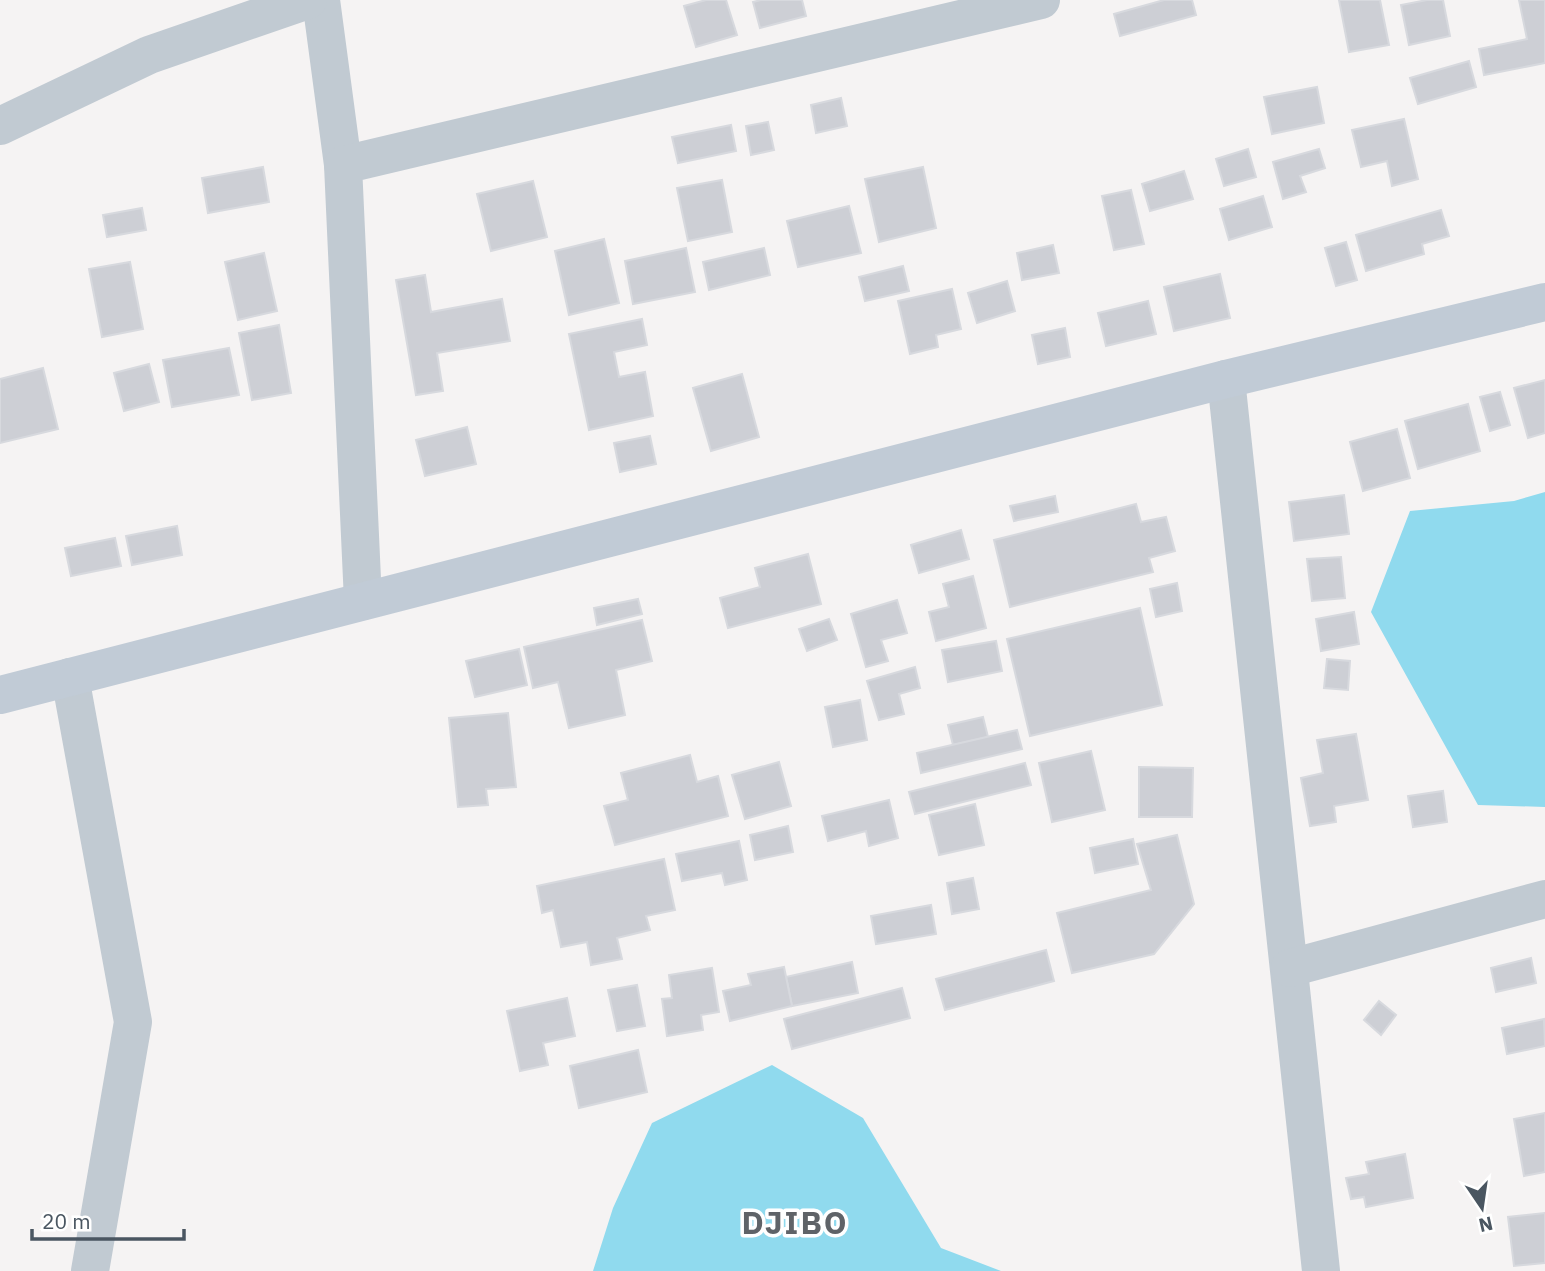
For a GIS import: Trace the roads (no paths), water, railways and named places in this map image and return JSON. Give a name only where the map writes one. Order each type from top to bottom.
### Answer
[{"type":"main road","points":[[0,695],[1226,379],[1545,302]]},
{"type":"street","points":[[0,126],[149,55],[308,0]]},
{"type":"street","points":[[321,0],[343,165],[363,601]]},
{"type":"street","points":[[343,165],[1041,0]]},
{"type":"street","points":[[1226,379],[1321,1271]]},
{"type":"street","points":[[70,677],[133,1022],[90,1271]]},
{"type":"street","points":[[1290,968],[1545,899]]},
{"type":"water","points":[[1545,492],[1545,807],[1478,805],[1371,612],[1410,511],[1514,501]]},
{"type":"water","points":[[772,1065],[863,1118],[941,1248],[1001,1271],[593,1271],[613,1208],[652,1123]]},
{"type":"district","name":"DJIBO","points":[[795,1222]]}]
